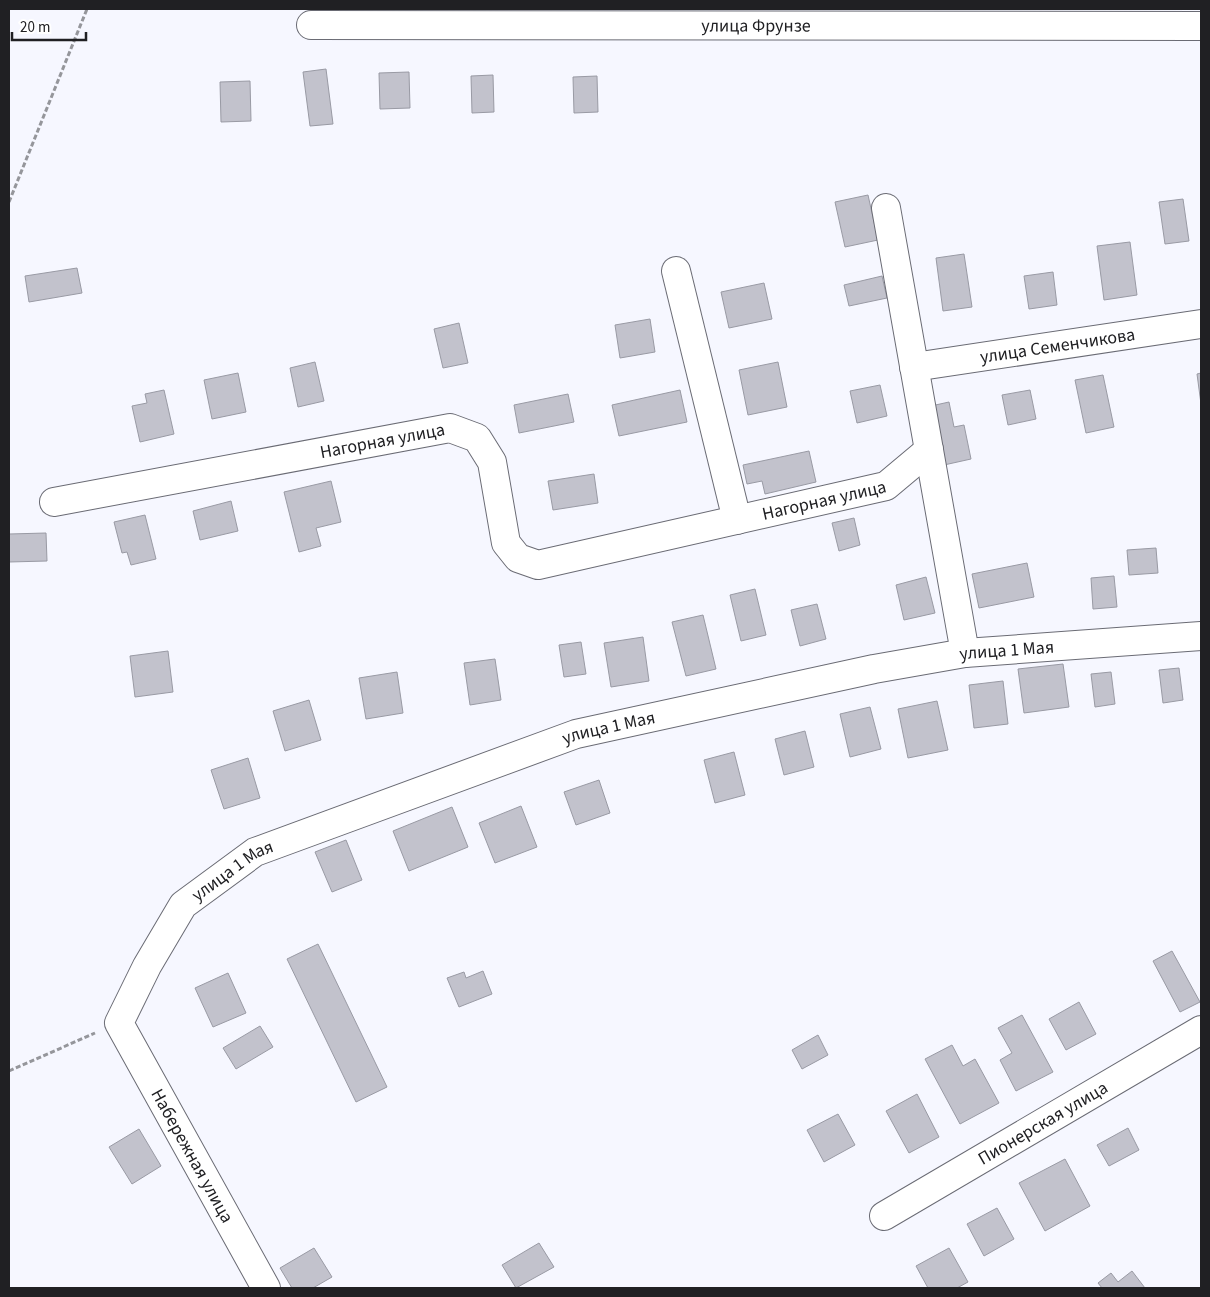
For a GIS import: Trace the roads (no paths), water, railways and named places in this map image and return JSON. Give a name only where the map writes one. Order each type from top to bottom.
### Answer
[{"type":"street","name":"улица Фрунзе","points":[[311,25],[741,17],[1201,26]]},
{"type":"street","points":[[886,208],[965,653]]},
{"type":"street","name":"Нагорная улица","points":[[676,271],[736,520]]},
{"type":"street","name":"улица Семенчикова","points":[[914,367],[1201,324]]},
{"type":"street","name":"Нагорная улица","points":[[54,502],[450,428],[477,438],[492,462],[506,543],[518,558],[538,565],[886,486],[929,450]]},
{"type":"street","name":"улица 1 Мая","points":[[119,1023],[147,966],[183,905],[255,852],[576,734],[874,669],[965,653],[1201,636]]},
{"type":"street","name":"Набережная улица","points":[[119,1023],[266,1288]]},
{"type":"street","name":"Пионерская улица","points":[[884,1216],[1201,1030]]}]
